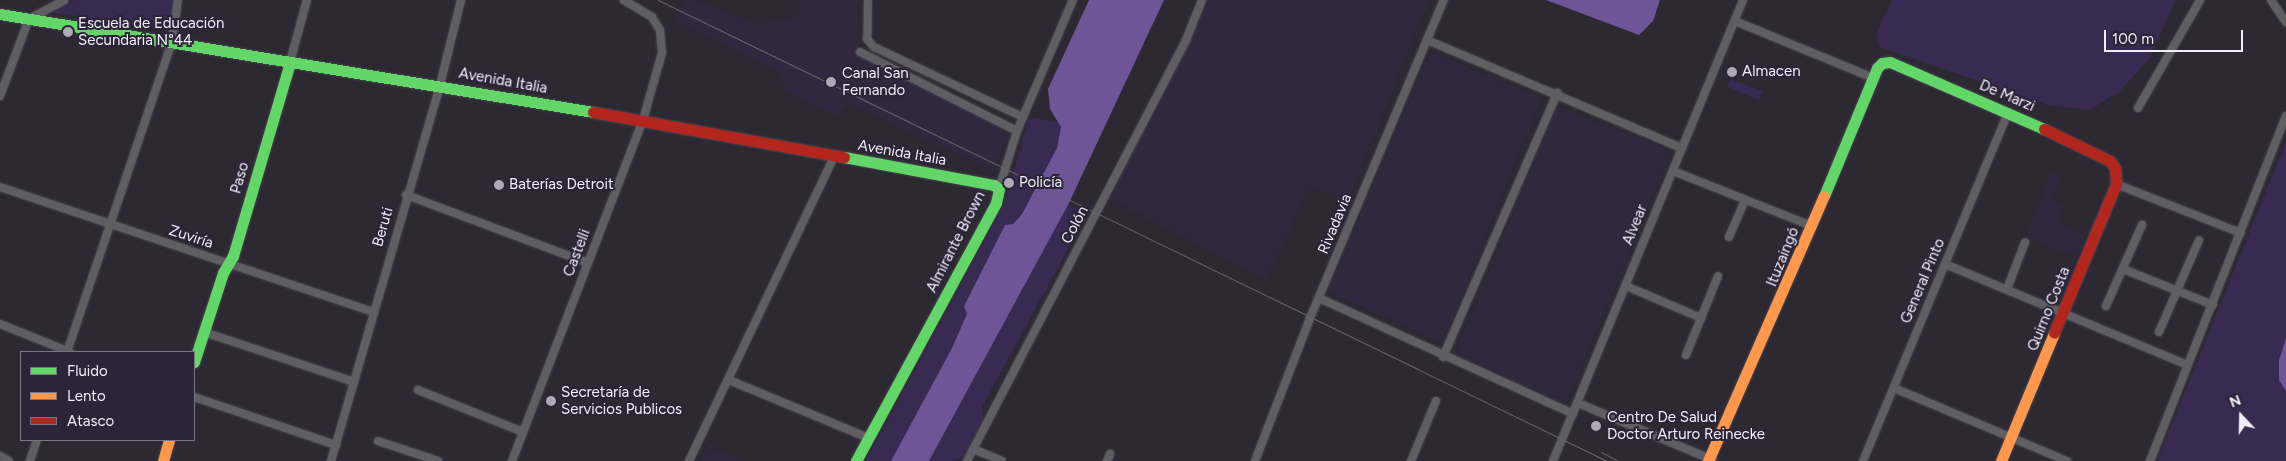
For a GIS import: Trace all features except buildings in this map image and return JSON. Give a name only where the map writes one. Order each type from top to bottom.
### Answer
[{"type":"street","points":[[0,96],[29,19],[64,0]]},
{"type":"street","points":[[68,351],[109,224],[172,41],[178,0]]},
{"type":"street","name":"Paso","points":[[195,359],[228,264],[307,0]]},
{"type":"street","name":"Beruti","points":[[332,461],[406,194],[440,85],[461,0]]},
{"type":"street","name":"Castelli","points":[[512,461],[643,120],[662,53],[660,30],[652,17],[624,0]]},
{"type":"street","points":[[868,0],[867,39],[874,47],[1023,117]]},
{"type":"street","name":"Almirante Brown","points":[[856,461],[996,202],[998,189],[1017,131],[1073,0]]},
{"type":"street","name":"Colón","points":[[967,461],[1182,48],[1202,0]]},
{"type":"street","name":"Rivadavia","points":[[1255,461],[1319,298],[1444,0]]},
{"type":"street","name":"Alvear","points":[[1553,461],[1743,0]]},
{"type":"street","points":[[2138,108],[2200,0]]},
{"type":"street","points":[[2271,0],[2286,22]]},
{"type":"street","name":"Avenida Italia","points":[[0,14],[440,85],[643,120],[834,157],[985,183],[998,189]]},
{"type":"street","points":[[1735,21],[1874,78]]},
{"type":"street","points":[[1427,40],[1557,93],[1682,148]]},
{"type":"street","points":[[860,52],[1017,131]]},
{"type":"street","name":"De Marzi","points":[[1882,63],[1890,62],[2008,112],[2110,161],[2115,168]]},
{"type":"street","name":"Ituzaingó","points":[[1710,460],[1882,63]]},
{"type":"street","points":[[1443,357],[1557,93]]},
{"type":"street","name":"General Pinto","points":[[1863,461],[2008,112]]},
{"type":"street","points":[[2150,461],[2286,116]]},
{"type":"street","points":[[689,461],[834,157]]},
{"type":"street","name":"Quirno Costa","points":[[2002,461],[2116,184],[2115,168]]},
{"type":"street","points":[[1672,171],[1812,226]]},
{"type":"street","points":[[2116,184],[2241,233]]},
{"type":"street","name":"Zuviría","points":[[0,187],[373,312]]},
{"type":"street","points":[[406,194],[588,263]]},
{"type":"street","points":[[1729,237],[1745,200]]},
{"type":"street","points":[[2106,306],[2142,225]]},
{"type":"street","points":[[2159,332],[2199,240]]},
{"type":"street","points":[[2007,289],[2025,242]]},
{"type":"street","points":[[1945,264],[2188,365]]},
{"type":"street","points":[[2123,268],[2213,305]]},
{"type":"street","points":[[1686,355],[1718,276]]},
{"type":"street","points":[[1626,286],[1701,318]]},
{"type":"street","points":[[1319,298],[1443,357],[1573,414]]},
{"type":"street","points":[[0,324],[66,351]]},
{"type":"street","points":[[204,332],[354,382]]},
{"type":"street","points":[[729,380],[868,438]]},
{"type":"street","points":[[1894,388],[2067,461]]},
{"type":"street","points":[[418,390],[523,432]]},
{"type":"street","points":[[195,397],[336,445]]},
{"type":"street","points":[[1411,461],[1436,402]]},
{"type":"street","points":[[1578,403],[1710,460]]},
{"type":"street","points":[[30,461],[37,441]]},
{"type":"street","points":[[163,461],[169,441]]},
{"type":"street","points":[[378,441],[438,461]]},
{"type":"street","points":[[973,449],[1002,461]]},
{"type":"street","points":[[0,456],[9,461]]},
{"type":"shaded area","points":[[75,0],[174,0],[169,26],[163,29],[53,13],[52,10]]},
{"type":"shaded area","points":[[685,0],[696,0],[760,25],[797,16],[802,13],[797,0],[857,0],[856,42],[861,56],[1009,133],[993,171],[849,104],[838,116],[786,92],[776,70],[673,21]]},
{"type":"shaded area","points":[[1089,0],[1164,0],[1068,205],[929,461],[891,461],[952,348],[967,314],[964,306],[1005,225],[1013,224],[1022,214],[1057,148],[1061,127],[1050,109],[1048,89]]},
{"type":"shaded area","points":[[1210,0],[1428,0],[1350,197],[1309,189],[1266,279],[1110,199]]},
{"type":"shaded area","points":[[1546,0],[1660,0],[1653,21],[1639,35]]},
{"type":"shaded area","points":[[1892,0],[2176,0],[2149,59],[2120,91],[2090,110],[2048,105],[1880,47],[1876,34]]},
{"type":"shaded area","points":[[1434,53],[1541,98],[1445,337],[1436,340],[1333,294],[1330,287],[1428,56]]},
{"type":"shaded area","points":[[1730,79],[1763,91],[1759,100],[1727,87]]},
{"type":"shaded area","points":[[1557,107],[1672,151],[1566,404],[1455,354]]},
{"type":"shaded area","points":[[1033,118],[1058,122],[1061,127],[1057,148],[1046,172],[1022,214],[1013,224],[1005,225],[964,306],[967,314],[952,348],[891,461],[866,461],[1004,205],[1028,121]]},
{"type":"shaded area","points":[[2286,142],[2286,338],[2279,380],[2286,391],[2286,461],[2157,461]]},
{"type":"shaded area","points":[[2052,171],[2062,175],[2052,201],[2064,206],[2057,223],[2085,234],[2076,257],[2026,237]]},
{"type":"shaded area","points":[[1068,205],[1087,214],[982,407],[983,420],[963,457],[952,461],[929,461]]},
{"type":"shaded area","points":[[2286,338],[2286,391],[2279,380],[2279,360]]},
{"type":"shaded area","points":[[708,447],[743,461],[701,461]]},
{"type":"tram line","points":[[658,0],[1607,461]]},
{"type":"tram line","points":[[1601,452],[1619,461]]},
{"type":"traffic: fast","points":[[0,14],[593,112]]},
{"type":"traffic: fast","points":[[195,359],[223,273],[233,256],[290,62]]},
{"type":"traffic: fast","points":[[1824,196],[1877,68],[1882,63],[1890,62],[2044,129]]},
{"type":"traffic: fast","points":[[844,157],[994,185],[999,189],[996,203],[856,461]]},
{"type":"traffic: slow","points":[[1708,461],[1824,196]]},
{"type":"traffic: slow","points":[[2001,461],[2054,333]]},
{"type":"traffic: slow","points":[[163,461],[169,441]]},
{"type":"traffic: jam","points":[[593,112],[844,157]]},
{"type":"traffic: jam","points":[[2044,129],[2110,161],[2115,168],[2116,184],[2054,333]]},
{"type":"place","name":"Escuela de Educación Secundaria N°44","points":[[68,32]]},
{"type":"place","name":"Almacen","points":[[1732,72]]},
{"type":"place","name":"Canal San Fernando","points":[[831,82]]},
{"type":"place","name":"Policía","points":[[1009,183]]},
{"type":"place","name":"Baterías Detroit","points":[[499,185]]},
{"type":"place","name":"Secretaría de Servicios Publicos","points":[[551,401]]},
{"type":"place","name":"Centro De Salud Doctor Arturo Reinecke","points":[[1596,426]]}]
